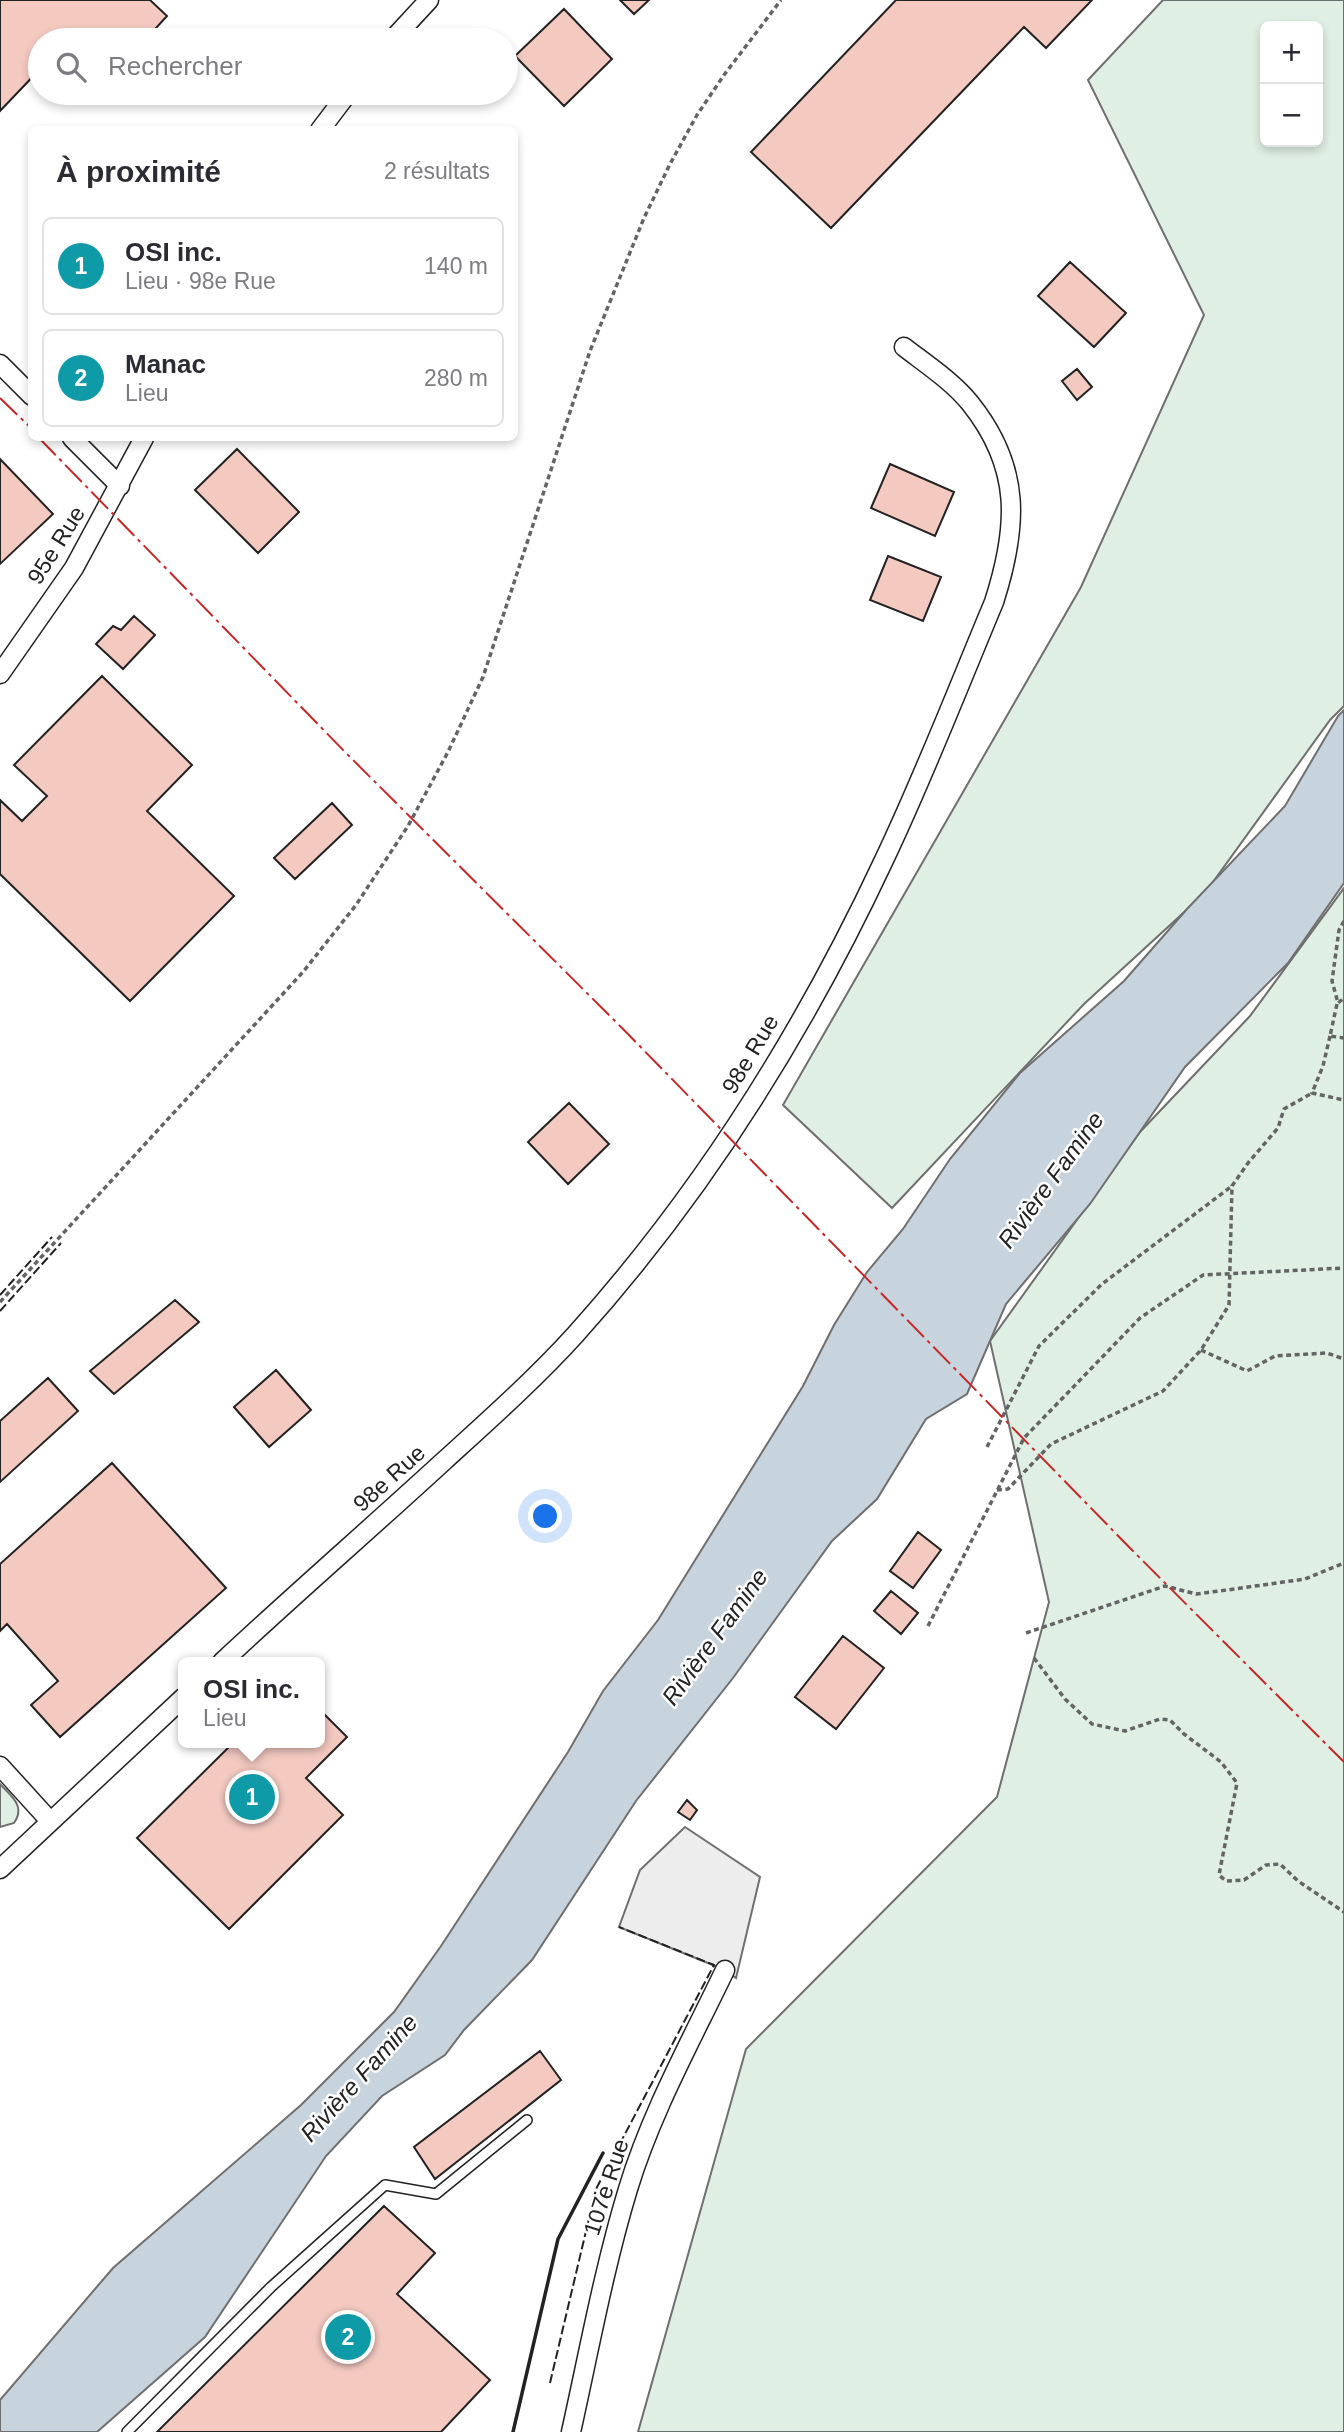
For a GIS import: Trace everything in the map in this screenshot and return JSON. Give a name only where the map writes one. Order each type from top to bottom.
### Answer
[{"type":"street","points":[[403,28],[429,0]]},
{"type":"street","points":[[323,126],[339,105]]},
{"type":"street","name":"98e Rue","points":[[228,1657],[498,1412],[573,1338],[623,1280],[700,1180],[780,1054],[848,933],[885,859],[994,602],[1007,561],[1013,514],[1008,475],[993,439],[970,403],[945,379],[904,347]]},
{"type":"street","points":[[0,364],[28,392]]},
{"type":"street","points":[[75,441],[120,486]]},
{"type":"street","name":"95e Rue","points":[[0,674],[74,568],[142,441]]},
{"type":"street","points":[[1,1865],[178,1703]]},
{"type":"street","points":[[0,1766],[50,1821]]},
{"type":"street","name":"107e Rue","points":[[571,2432],[607,2266],[629,2186],[662,2102],[725,1970]]},
{"type":"lane","points":[[127,2432],[271,2287],[385,2185],[436,2193],[527,2120]]},
{"type":"path","points":[[0,1302],[303,972],[356,905],[402,836],[443,763],[482,677],[590,351],[643,218],[697,115],[723,75],[781,0]]},
{"type":"path","points":[[987,1447],[1039,1346],[1102,1284],[1232,1186],[1278,1128],[1284,1110],[1312,1093],[1338,1003],[1332,981],[1339,930],[1344,921]]},
{"type":"path","points":[[1338,1003],[1344,998]]},
{"type":"path","points":[[1330,1036],[1344,1038]]},
{"type":"path","points":[[1312,1093],[1344,1100]]},
{"type":"path","points":[[997,1490],[1008,1489],[1051,1444],[1163,1391],[1201,1350],[1229,1305],[1232,1186]]},
{"type":"path","points":[[928,1626],[1024,1438],[1140,1318],[1203,1275],[1343,1269]]},
{"type":"path","points":[[1201,1350],[1247,1371],[1275,1356],[1327,1353],[1344,1359]]},
{"type":"path","points":[[1026,1633],[1165,1586],[1196,1594],[1306,1579],[1344,1563]]},
{"type":"path","points":[[1034,1658],[1065,1699],[1092,1724],[1125,1731],[1160,1719],[1170,1720],[1221,1762],[1237,1783],[1219,1875],[1226,1881],[1244,1880],[1266,1865],[1280,1864],[1298,1881],[1344,1912]]},
{"type":"green space","points":[[1163,0],[1344,0],[1344,706],[1330,720],[1205,893],[1084,1004],[892,1208],[783,1105],[1081,587],[1204,315],[1088,80]]},
{"type":"green space","points":[[1344,888],[1344,2432],[638,2432],[746,2049],[997,1797],[1049,1602],[990,1341],[1140,1132],[1250,1016]]},
{"type":"green space","points":[[0,1784],[16,1802],[18,1811],[14,1823],[0,1827]]},
{"type":"shaded area","points":[[685,1827],[760,1877],[736,1978],[725,1970],[619,1927],[640,1870]]},
{"type":"water","name":"Rivière Famine","points":[[1344,710],[1344,883],[1288,963],[1185,1067],[1090,1204],[1006,1304],[967,1394],[926,1419],[877,1499],[832,1541],[733,1678],[636,1801],[532,1960],[464,2030],[445,2055],[382,2096],[326,2156],[205,2337],[97,2432],[0,2432],[0,2400],[113,2268],[301,2105],[394,2012],[441,1946],[568,1752],[603,1691],[658,1620],[803,1386],[834,1325],[867,1272],[903,1229],[950,1159],[1020,1073],[1124,981],[1187,909],[1285,806]]},
{"type":"building","points":[[0,0],[150,0],[167,16],[156,28],[28,28],[28,82],[0,111]]},
{"type":"building","points":[[620,0],[649,0],[634,14]]},
{"type":"building","points":[[896,0],[1092,0],[1046,48],[1024,27],[831,228],[751,152]]},
{"type":"building","points":[[564,9],[612,59],[564,106],[518,59],[518,53]]},
{"type":"building","points":[[1070,262],[1126,313],[1094,347],[1038,296]]},
{"type":"building","points":[[1077,369],[1092,387],[1077,400],[1062,381]]},
{"type":"building","points":[[237,449],[299,512],[258,553],[195,490]]},
{"type":"building","points":[[0,459],[53,514],[0,564]]},
{"type":"building","points":[[890,464],[954,492],[935,536],[871,508]]},
{"type":"building","points":[[888,556],[941,577],[923,621],[870,600]]},
{"type":"building","points":[[134,616],[155,635],[123,669],[96,644],[113,626],[121,630]]},
{"type":"building","points":[[102,676],[192,765],[147,811],[234,896],[130,1001],[0,874],[0,800],[22,821],[47,796],[14,765]]},
{"type":"building","points":[[332,803],[352,825],[295,879],[274,858]]},
{"type":"building","points":[[569,1103],[609,1144],[568,1184],[528,1142]]},
{"type":"building","points":[[175,1300],[199,1322],[114,1394],[90,1371]]},
{"type":"building","points":[[276,1370],[311,1410],[269,1447],[234,1407]]},
{"type":"building","points":[[48,1378],[78,1411],[0,1482],[0,1421]]},
{"type":"building","points":[[112,1463],[226,1588],[60,1737],[31,1705],[58,1681],[7,1624],[0,1631],[0,1564]]},
{"type":"building","points":[[918,1532],[941,1550],[913,1588],[890,1571]]},
{"type":"building","points":[[891,1591],[918,1613],[901,1634],[874,1611]]},
{"type":"building","points":[[843,1636],[884,1668],[836,1729],[795,1697]]},
{"type":"building","points":[[325,1715],[347,1737],[306,1778],[343,1815],[229,1929],[137,1838],[228,1748],[325,1748]]},
{"type":"building","points":[[687,1800],[697,1810],[690,1820],[678,1812]]},
{"type":"building","points":[[540,2051],[561,2080],[435,2179],[414,2147]]},
{"type":"building","points":[[384,2206],[435,2253],[397,2294],[490,2380],[441,2432],[157,2432]]},
{"type":"fence","points":[[0,1295],[52,1237]]},
{"type":"fence","points":[[0,1311],[61,1243]]},
{"type":"fence","points":[[550,2383],[596,2189],[714,1965],[619,1927]]},
{"type":"wall","points":[[513,2432],[558,2239],[603,2153]]},
{"type":"power","points":[[0,398],[28,425]]},
{"type":"power","points":[[42,441],[346,753],[625,1031],[1130,1548],[1344,1762]]},
{"type":"place","name":"OSI inc.","points":[[252,1797]]},
{"type":"place","name":"Manac","points":[[348,2337]]}]
